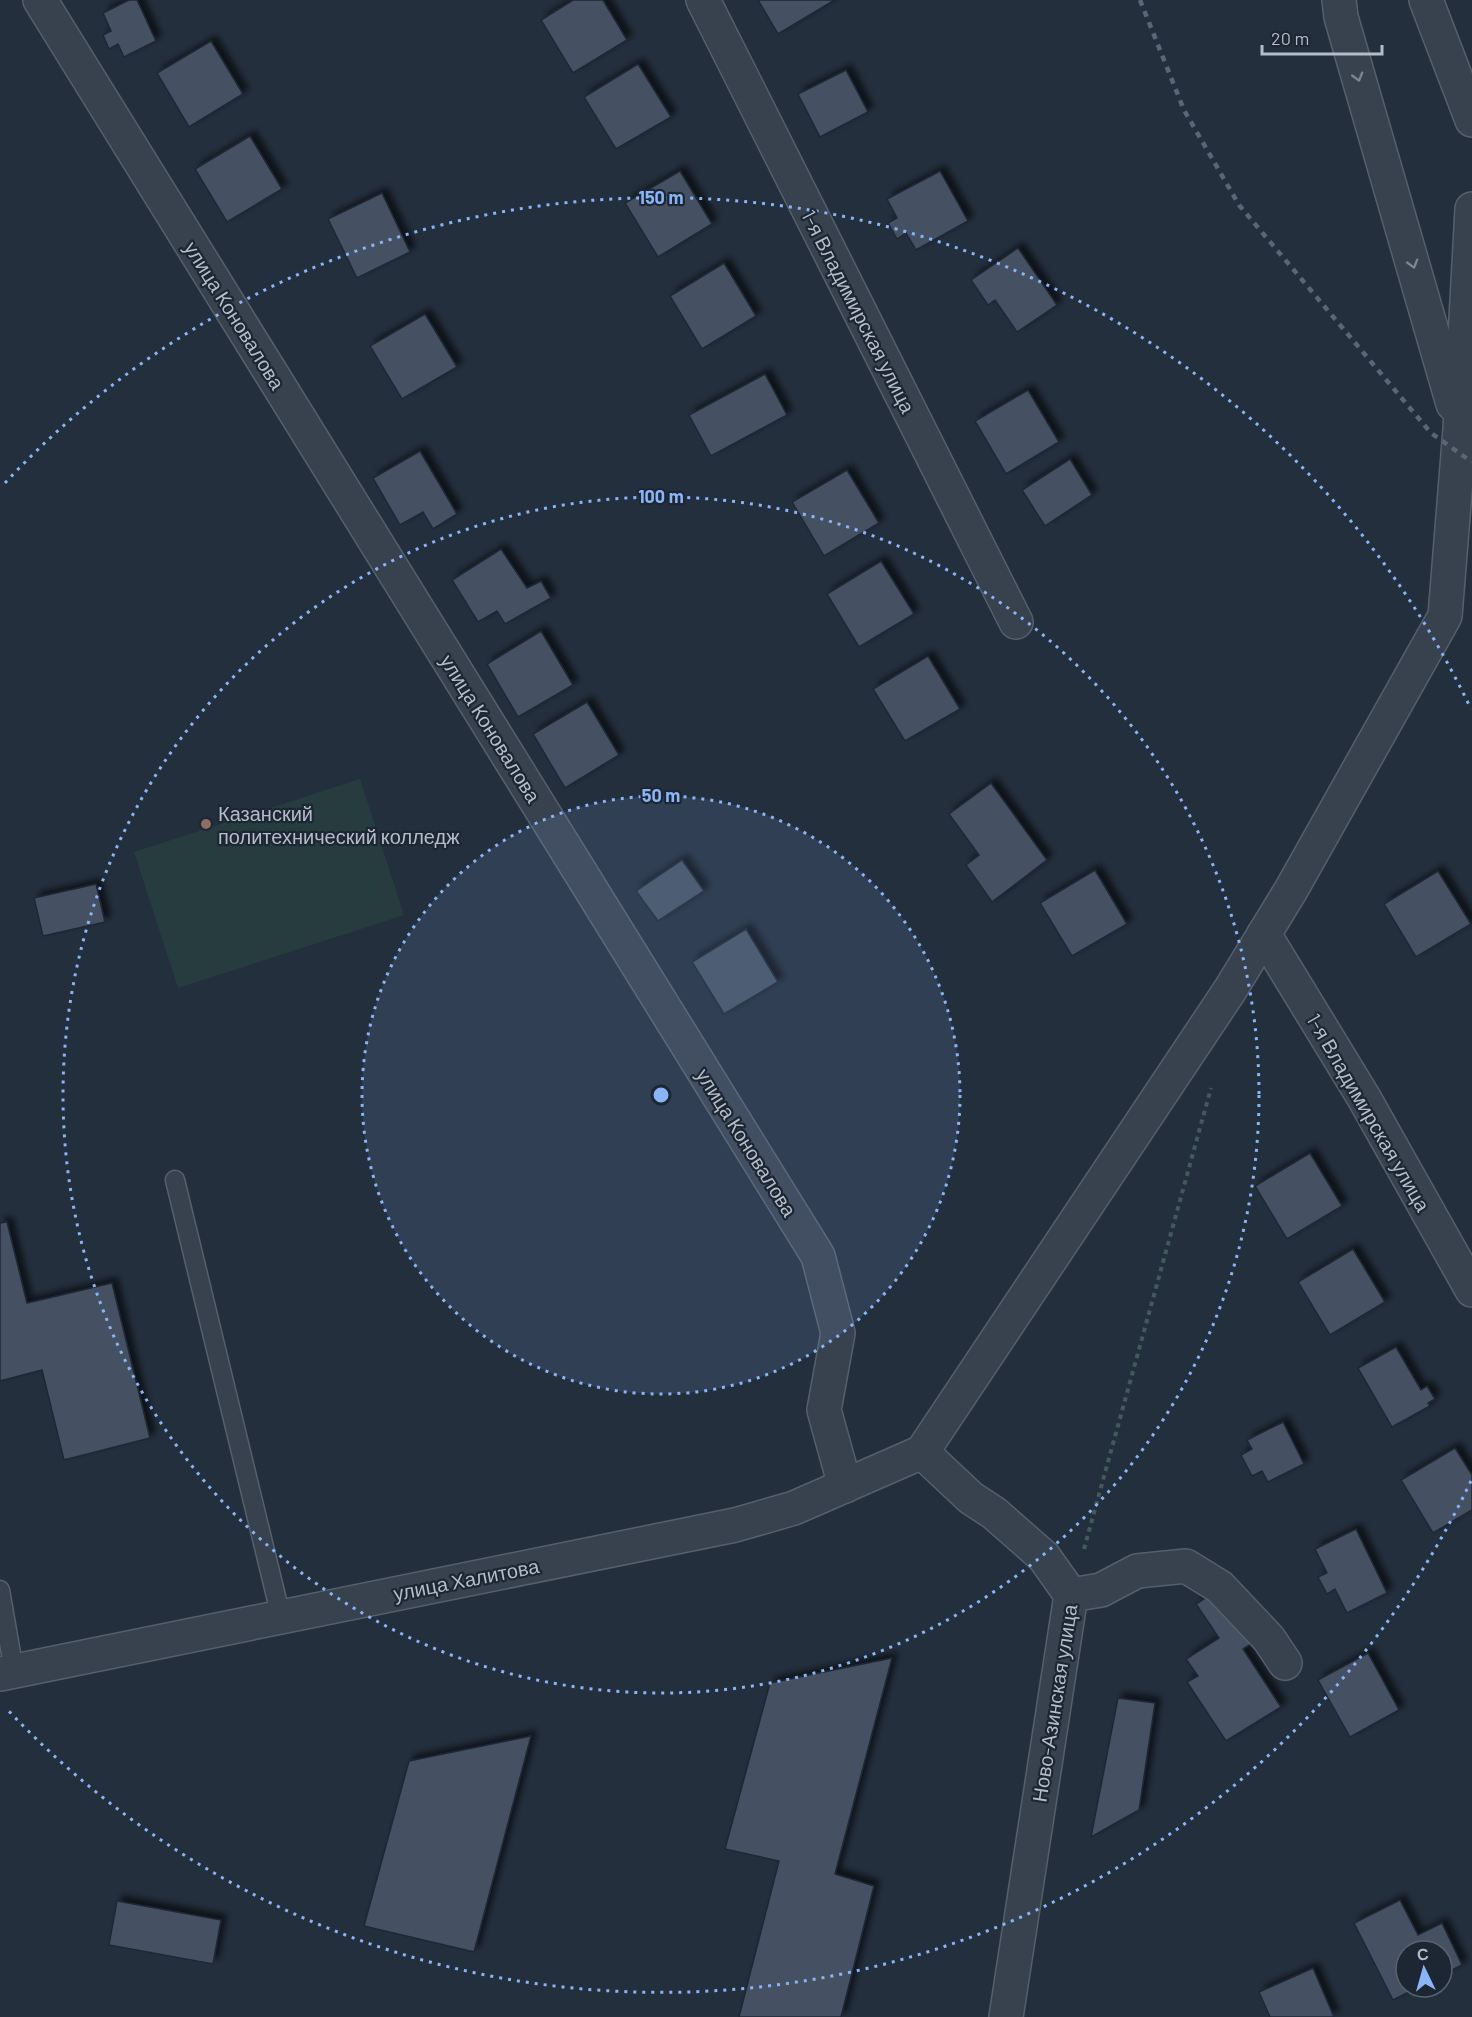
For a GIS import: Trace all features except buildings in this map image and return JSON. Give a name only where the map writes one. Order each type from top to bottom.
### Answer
[{"type":"street","name":"улица Коновалова","points":[[40,0],[818,1256],[838,1333],[824,1410],[845,1486]]},
{"type":"street","name":"1-я Владимирская улица","points":[[703,0],[1016,622]]},
{"type":"street","points":[[1339,0],[1341,16],[1466,425]]},
{"type":"street","points":[[1426,0],[1472,120]]},
{"type":"street","points":[[922,1452],[1230,990],[1445,616],[1466,425],[1472,209]]},
{"type":"street","name":"1-я Владимирская улица","points":[[1264,934],[1364,1098],[1472,1290]]},
{"type":"street","name":"улица Халитова","points":[[7,1672],[735,1525],[794,1508],[922,1452]]},
{"type":"street","name":"Ново-Азинская улица","points":[[922,1452],[971,1498],[994,1513],[1044,1557],[1071,1595],[1006,2017]]},
{"type":"street","points":[[1071,1595],[1101,1590],[1137,1571],[1186,1566],[1220,1587],[1269,1639],[1285,1663]]},
{"type":"lane","points":[[175,1180],[281,1617]]},
{"type":"lane","points":[[0,1590],[7,1672]]},
{"type":"path","points":[[1071,1595],[1214,1079]]},
{"type":"green space","points":[[360,779],[404,915],[178,988],[134,852]]},
{"type":"railway","points":[[1140,0],[1184,110],[1239,205],[1431,433],[1472,462]]},
{"type":"place","name":"Казанский политехнический колледж","points":[[206,824]]}]
